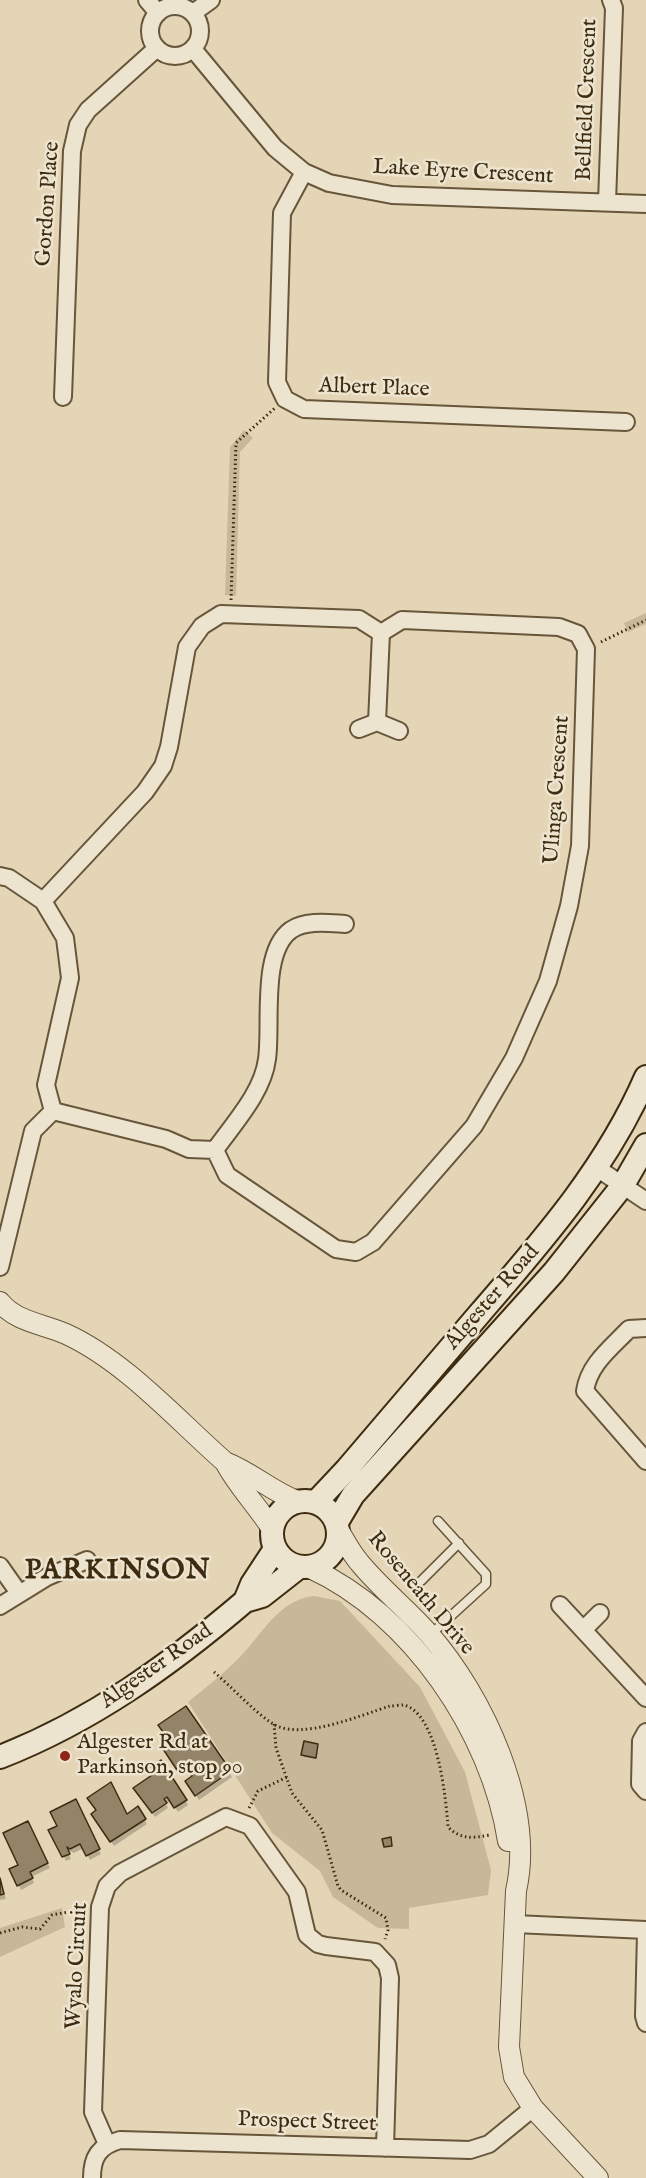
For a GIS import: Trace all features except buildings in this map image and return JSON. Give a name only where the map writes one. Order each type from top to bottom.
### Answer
[{"type":"main road","name":"Algester Road","points":[[306,1502],[347,1469],[532,1253],[597,1168],[621,1128],[646,1077]]},
{"type":"main road","name":"Algester Road","points":[[338,1527],[353,1495],[554,1272],[623,1185],[646,1145]]},
{"type":"main road","points":[[306,1502],[324,1506],[338,1527],[335,1550],[329,1558],[305,1567],[289,1563],[274,1539],[281,1511],[306,1502]]},
{"type":"main road","name":"Algester Road","points":[[245,1601],[274,1539]]},
{"type":"main road","name":"Algester Road","points":[[0,1757],[53,1733],[140,1685],[245,1601],[262,1596],[305,1567]]},
{"type":"street","points":[[193,13],[211,0]]},
{"type":"street","name":"Bellfield Crescent","points":[[607,202],[614,8],[611,0]]},
{"type":"street","points":[[152,6],[164,8],[179,6],[193,13],[198,20],[200,35],[193,49],[171,56],[157,48],[150,34],[153,19],[152,6]]},
{"type":"street","name":"Gordon Place","points":[[63,397],[72,151],[78,125],[88,110],[157,48]]},
{"type":"street","name":"Lake Eyre Crescent","points":[[193,49],[275,148],[304,172],[329,183],[392,195],[646,204]]},
{"type":"street","name":"Albert Place","points":[[304,172],[282,213],[278,382],[285,399],[304,409],[626,422]]},
{"type":"street","points":[[43,901],[151,784],[162,766],[170,747],[187,647],[202,626],[221,614],[231,613],[359,619],[381,633]]},
{"type":"street","points":[[381,633],[402,620],[559,627],[578,634],[586,649]]},
{"type":"street","points":[[377,723],[381,633]]},
{"type":"street","name":"Ulinga Crescent","points":[[215,1150],[227,1175],[336,1249],[356,1252],[373,1242],[474,1126],[514,1058],[548,981],[569,906],[580,846],[586,649]]},
{"type":"street","points":[[359,729],[377,723],[399,731]]},
{"type":"street","points":[[0,876],[9,878],[43,901],[65,938],[70,978],[46,1085],[53,1111]]},
{"type":"street","points":[[53,1111],[166,1139],[189,1149],[215,1150],[258,1087],[267,1060],[271,975],[277,947],[291,930],[312,923],[345,924]]},
{"type":"street","points":[[0,1267],[33,1131],[53,1111]]},
{"type":"street","points":[[597,1168],[646,1201]]},
{"type":"street","points":[[0,1302],[18,1317],[65,1334],[110,1360],[225,1462],[246,1470],[282,1496],[306,1502]]},
{"type":"street","points":[[646,1328],[629,1329],[595,1364],[585,1391],[590,1400],[646,1461]]},
{"type":"street","points":[[225,1462],[236,1484],[260,1509],[274,1539]]},
{"type":"street","name":"Roseneath Drive","points":[[338,1527],[358,1562],[430,1635],[471,1696],[500,1754],[512,1794],[521,1844],[521,1870],[516,1891]]},
{"type":"street","points":[[0,1606],[47,1577],[87,1560]]},
{"type":"street","points":[[0,1566],[19,1593]]},
{"type":"street","name":"Roseneath Drive","points":[[305,1567],[340,1582],[367,1600],[415,1648],[444,1685],[485,1763],[506,1832],[516,1891],[510,2063],[518,2085],[533,2108],[598,2178]]},
{"type":"street","points":[[560,1605],[646,1698]]},
{"type":"street","points":[[583,1630],[600,1614]]},
{"type":"street","points":[[646,1732],[641,1741],[640,1784],[646,1791]]},
{"type":"street","name":"Wyalo Circuit","points":[[107,2144],[93,2112],[100,1907],[107,1886],[120,1873],[176,1845],[220,1818],[226,1817],[242,1821]]},
{"type":"street","points":[[242,1821],[250,1826],[297,1892],[307,1935],[326,1947],[369,1949],[387,1965],[390,1978],[385,2148]]},
{"type":"street","points":[[515,1924],[646,1931],[644,2016],[646,2023]]},
{"type":"street","name":"Prospect Street","points":[[107,2144],[120,2140],[470,2150],[489,2144],[533,2108]]},
{"type":"street","points":[[92,2178],[92,2162],[107,2144]]},
{"type":"lane","points":[[415,1648],[486,1584],[486,1574],[438,1521]]},
{"type":"lane","points":[[421,1581],[459,1543]]},
{"type":"path","points":[[231,613],[236,443],[285,399]]},
{"type":"path","points":[[586,649],[646,620]]},
{"type":"path","points":[[214,1672],[273,1724],[289,1730],[308,1730],[404,1705],[418,1713],[440,1762],[446,1790],[447,1827],[456,1835],[468,1838],[506,1832]]},
{"type":"path","points":[[273,1724],[276,1748],[292,1793],[327,1839],[335,1882],[341,1890],[386,1918],[388,1930],[377,1954]]},
{"type":"path","points":[[242,1821],[258,1791],[287,1777]]},
{"type":"path","points":[[0,1934],[22,1927],[40,1929],[52,1915],[100,1907]]},
{"type":"shaded area","points":[[244,430],[253,438],[240,452],[236,596],[225,595],[230,447]]},
{"type":"shaded area","points":[[646,613],[646,624],[628,632],[624,623]]},
{"type":"shaded area","points":[[314,1596],[340,1601],[420,1687],[465,1772],[491,1870],[488,1895],[409,1908],[409,1929],[378,1928],[333,1897],[320,1871],[272,1833],[188,1702],[238,1659],[281,1611],[302,1599]]},
{"type":"shaded area","points":[[62,1908],[65,1927],[0,1957],[0,1928]]},
{"type":"place","name":"Algester Rd at Parkinson, stop 90","points":[[65,1756]]},
{"type":"district","name":"PARKINSON","points":[[118,1572]]}]
